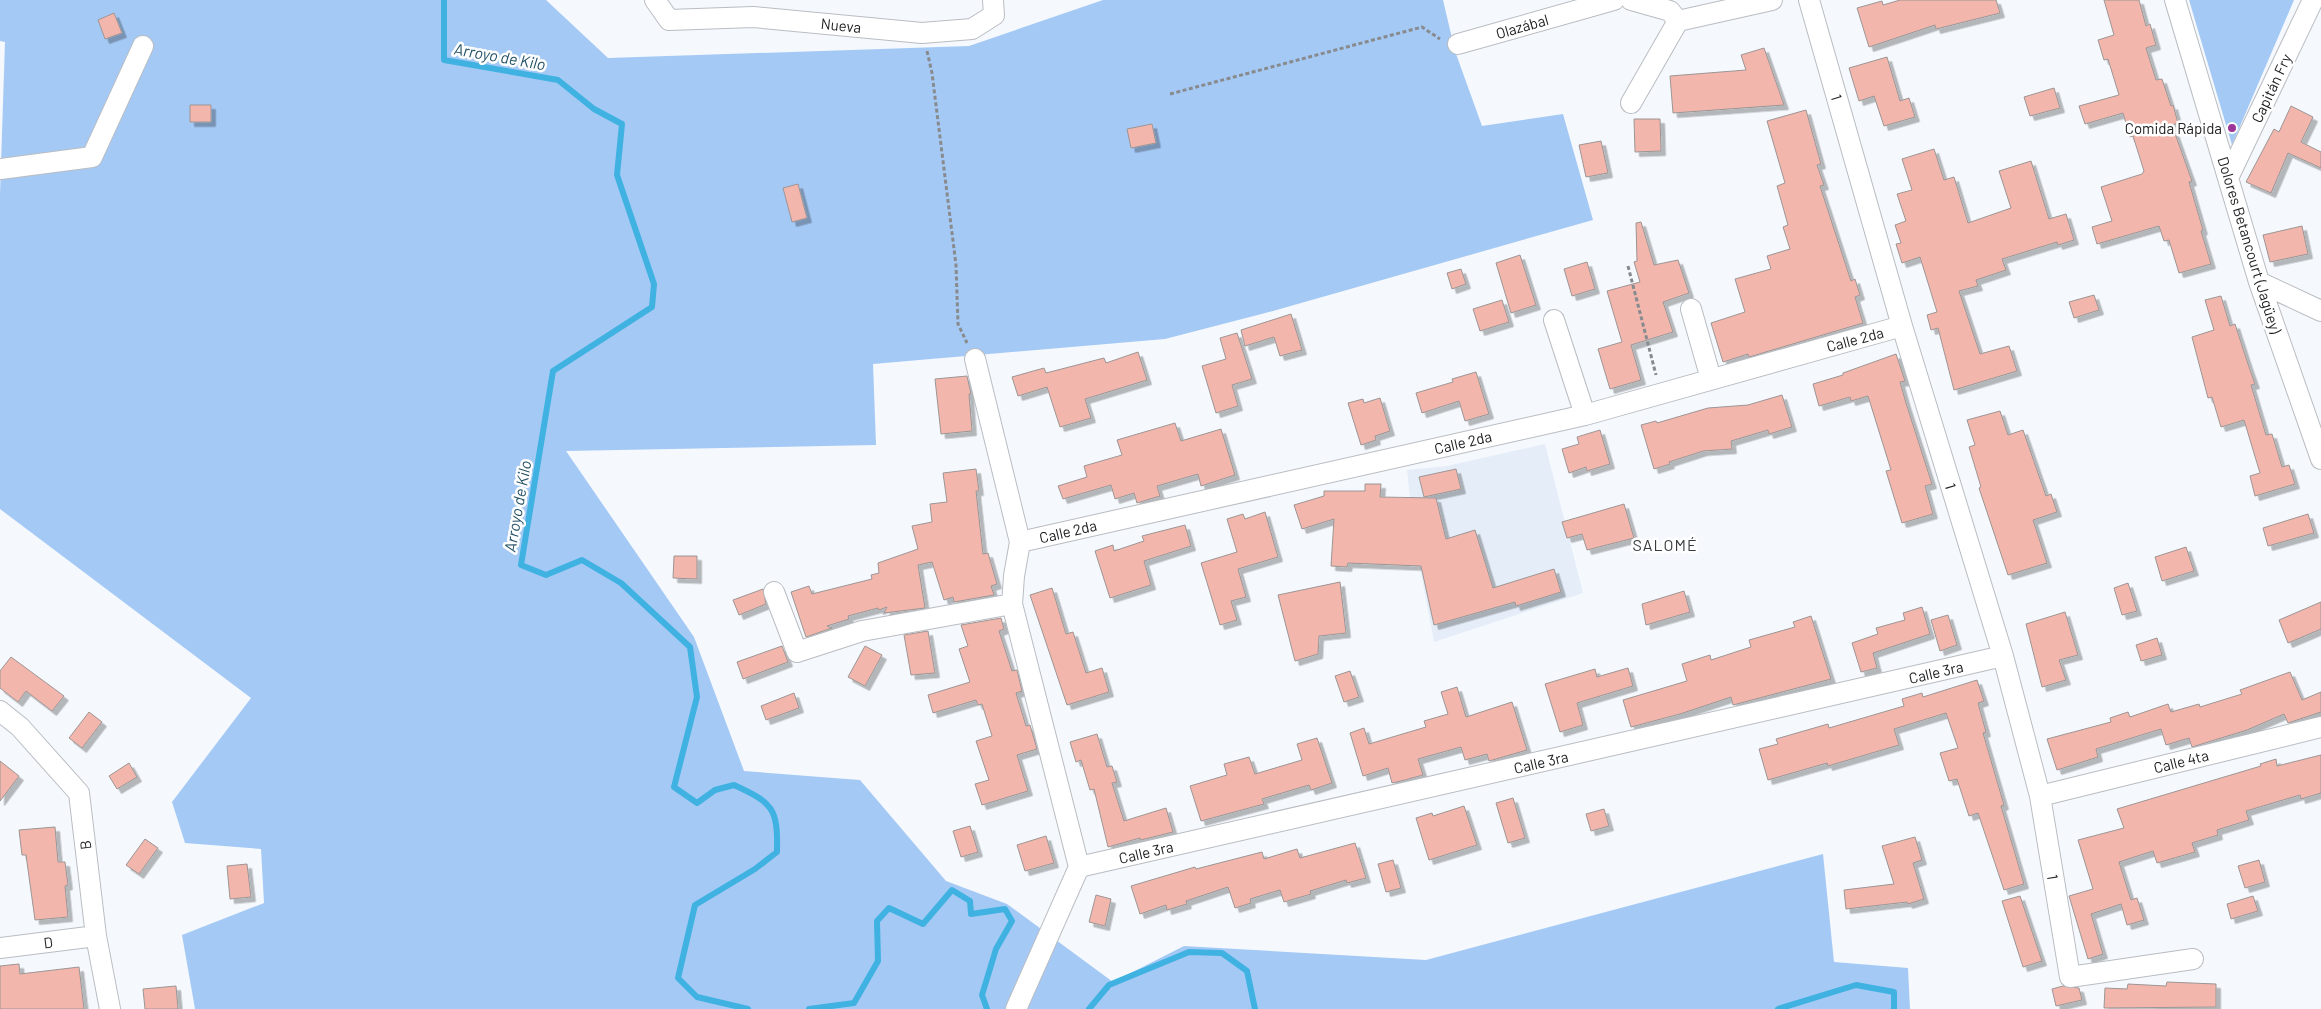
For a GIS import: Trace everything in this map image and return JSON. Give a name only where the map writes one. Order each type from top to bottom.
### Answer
[{"type":"street","name":"Nueva","points":[[655,0],[669,20],[753,8],[922,33],[972,29],[994,15],[993,0]]},
{"type":"street","name":"Olazábal","points":[[1458,44],[1614,0]]},
{"type":"street","points":[[1631,0],[1670,11],[1678,21]]},
{"type":"street","points":[[1631,103],[1678,21],[1772,0]]},
{"type":"street","name":"1","points":[[1809,0],[1902,326],[2003,656],[2040,796],[2070,977],[2193,959]]},
{"type":"street","name":"Dolores Betancourt (Jagüey)","points":[[2175,0],[2260,282],[2321,459]]},
{"type":"street","name":"Capitán Fry","points":[[2229,176],[2313,0]]},
{"type":"street","points":[[0,169],[92,157],[143,46]]},
{"type":"street","points":[[2260,282],[2321,311]]},
{"type":"street","points":[[1691,309],[1711,379]]},
{"type":"street","points":[[1554,320],[1585,414]]},
{"type":"street","name":"Calle 2da","points":[[1020,542],[1585,414],[1902,326]]},
{"type":"street","points":[[975,360],[1020,542],[1014,576],[1012,604],[1079,867],[1016,1009]]},
{"type":"street","points":[[774,592],[797,652],[862,631],[1012,604]]},
{"type":"street","name":"Calle 3ra","points":[[1079,867],[2003,656]]},
{"type":"street","name":"B","points":[[0,711],[20,727],[79,793],[96,936],[110,1009]]},
{"type":"street","name":"Calle 4ta","points":[[2040,796],[2321,727]]},
{"type":"street","name":"D","points":[[0,948],[96,936]]},
{"type":"path","points":[[1170,94],[1422,27],[1439,38],[1458,44]]},
{"type":"path","points":[[922,33],[932,73],[956,264],[958,324],[975,360]]},
{"type":"path","points":[[1628,266],[1661,394]]},
{"type":"shaded area","points":[[0,0],[546,0],[608,58],[969,46],[1103,0],[1443,0],[1455,51],[1482,126],[1563,114],[1593,220],[1273,311],[1165,339],[873,364],[876,445],[566,451],[694,637],[744,771],[860,780],[946,881],[1007,904],[1113,982],[1184,946],[1426,960],[1823,854],[1834,962],[1908,968],[1910,1009],[195,1009],[182,935],[264,903],[261,849],[185,843],[172,802],[251,698],[0,509],[0,194],[5,42],[0,41]]},
{"type":"shaded area","points":[[2189,0],[2294,0],[2232,145]]},
{"type":"shaded area","points":[[1545,444],[1583,593],[1434,642],[1414,535],[1407,470],[1447,466]]},
{"type":"building","points":[[1900,0],[1996,0],[2000,13],[1936,29],[1935,25],[1869,47],[1857,8],[1882,1],[1883,5]]},
{"type":"building","points":[[2104,0],[2139,0],[2146,26],[2150,24],[2156,45],[2146,48],[2156,80],[2162,79],[2171,106],[2173,105],[2178,123],[2172,125],[2192,181],[2189,182],[2211,264],[2179,273],[2169,240],[2164,241],[2159,226],[2097,244],[2092,227],[2112,221],[2101,187],[2142,174],[2144,171],[2133,136],[2130,137],[2123,113],[2085,124],[2079,106],[2119,95],[2108,59],[2104,60],[2098,40],[2114,35]]},
{"type":"building","points":[[114,13],[122,33],[105,39],[98,20]]},
{"type":"building","points":[[1764,48],[1784,105],[1673,113],[1670,76],[1746,70],[1741,55]]},
{"type":"building","points":[[1887,57],[1900,101],[1909,98],[1915,117],[1884,126],[1874,96],[1859,101],[1849,68]]},
{"type":"building","points":[[2054,88],[2060,108],[2030,116],[2024,97]]},
{"type":"building","points":[[190,105],[211,105],[211,122],[190,122]]},
{"type":"building","points":[[2291,106],[2313,117],[2301,142],[2321,152],[2321,168],[2288,153],[2271,193],[2246,182],[2274,129],[2279,132]]},
{"type":"building","points":[[1806,110],[1821,164],[1817,165],[1824,185],[1820,186],[1851,281],[1855,279],[1860,295],[1855,297],[1863,323],[1749,357],[1748,354],[1723,362],[1711,323],[1745,312],[1735,279],[1771,269],[1767,256],[1790,249],[1783,227],[1788,225],[1777,186],[1785,183],[1767,121]]},
{"type":"building","points":[[1634,119],[1660,119],[1661,151],[1635,152]]},
{"type":"building","points":[[1152,124],[1156,143],[1131,148],[1127,129]]},
{"type":"building","points":[[1601,141],[1608,173],[1586,177],[1579,145]]},
{"type":"building","points":[[1934,149],[1944,180],[1954,177],[1968,223],[2011,208],[1999,171],[2031,161],[2049,219],[2066,214],[2074,240],[2058,245],[2057,242],[2002,259],[2006,270],[1976,280],[1978,286],[1959,291],[1980,354],[2009,346],[2017,371],[1954,390],[1938,328],[1931,330],[1927,315],[1937,312],[1920,257],[1902,263],[1896,244],[1901,243],[1895,225],[1906,221],[1897,194],[1912,190],[1902,159]]},
{"type":"building","points":[[798,184],[807,218],[792,222],[783,188]]},
{"type":"building","points":[[1641,222],[1654,265],[1678,260],[1689,293],[1663,302],[1673,332],[1631,345],[1641,380],[1610,389],[1598,349],[1622,342],[1607,291],[1640,282],[1634,262],[1637,261],[1636,223]]},
{"type":"building","points":[[2302,226],[2308,254],[2270,262],[2263,235]]},
{"type":"building","points":[[1520,255],[1536,305],[1511,313],[1496,263]]},
{"type":"building","points":[[1587,262],[1595,289],[1572,296],[1564,269]]},
{"type":"building","points":[[1461,269],[1466,284],[1452,289],[1447,273]]},
{"type":"building","points":[[2094,295],[2099,310],[2074,318],[2069,302]]},
{"type":"building","points":[[2221,296],[2230,326],[2235,324],[2255,384],[2251,385],[2266,435],[2272,434],[2282,467],[2289,465],[2295,484],[2255,496],[2250,476],[2260,473],[2244,420],[2221,427],[2212,397],[2208,398],[2192,337],[2214,330],[2205,300]]},
{"type":"building","points":[[1502,300],[1509,322],[1480,331],[1473,309]]},
{"type":"building","points":[[1291,314],[1302,350],[1280,356],[1274,337],[1245,346],[1241,330]]},
{"type":"building","points":[[1237,333],[1252,379],[1232,385],[1238,406],[1216,413],[1202,366],[1226,359],[1220,338]]},
{"type":"building","points":[[1138,352],[1147,380],[1085,399],[1091,418],[1060,427],[1047,387],[1018,396],[1012,377],[1044,368],[1046,373],[1104,358],[1106,363]]},
{"type":"building","points":[[1896,354],[1905,381],[1900,382],[1932,484],[1925,486],[1933,514],[1902,523],[1886,471],[1891,470],[1868,396],[1851,401],[1850,397],[1819,406],[1813,384],[1843,375],[1843,373]]},
{"type":"building","points":[[1476,372],[1489,414],[1465,421],[1459,401],[1422,413],[1416,393],[1453,382],[1452,379]]},
{"type":"building","points":[[967,376],[971,394],[969,394],[972,431],[941,434],[935,379]]},
{"type":"building","points":[[1782,395],[1792,427],[1769,434],[1768,430],[1731,441],[1732,449],[1703,451],[1654,469],[1641,425],[1656,421],[1657,423],[1708,408],[1748,405]]},
{"type":"building","points":[[1380,398],[1390,431],[1375,436],[1376,440],[1361,445],[1348,403],[1363,399],[1364,403]]},
{"type":"building","points":[[2000,411],[2008,435],[2023,430],[2046,496],[2051,494],[2057,512],[2033,520],[2047,563],[2008,575],[1979,488],[1981,487],[1969,447],[1975,445],[1967,420]]},
{"type":"building","points":[[1175,423],[1181,441],[1221,429],[1235,475],[1201,486],[1198,474],[1157,486],[1160,496],[1137,503],[1134,493],[1115,499],[1111,485],[1063,499],[1058,486],[1087,477],[1084,466],[1122,455],[1117,440]]},
{"type":"building","points":[[1600,430],[1610,464],[1587,471],[1586,467],[1569,473],[1562,449],[1579,444],[1577,437]]},
{"type":"building","points":[[976,469],[979,491],[976,491],[983,554],[988,553],[997,584],[991,586],[994,595],[954,602],[953,597],[944,600],[932,562],[918,565],[925,608],[884,613],[887,607],[879,610],[878,608],[848,616],[849,619],[827,626],[832,628],[806,637],[791,592],[809,586],[812,594],[872,579],[871,575],[879,573],[878,563],[918,549],[912,526],[932,522],[930,504],[947,502],[943,473]]},
{"type":"building","points":[[1456,469],[1461,489],[1424,497],[1419,477]]},
{"type":"building","points":[[1365,484],[1381,484],[1380,497],[1436,498],[1446,539],[1475,530],[1493,588],[1554,569],[1561,592],[1516,606],[1515,602],[1434,625],[1421,566],[1348,563],[1347,567],[1331,566],[1334,519],[1302,529],[1294,505],[1324,496],[1324,491],[1365,491]]},
{"type":"building","points":[[1624,504],[1634,538],[1587,550],[1582,534],[1567,538],[1562,522]]},
{"type":"building","points":[[1265,512],[1278,557],[1238,569],[1246,597],[1231,601],[1237,620],[1220,625],[1201,563],[1237,552],[1227,519],[1243,514],[1245,519]]},
{"type":"building","points":[[2308,514],[2314,533],[2268,546],[2263,528]]},
{"type":"building","points":[[1185,525],[1191,546],[1144,561],[1151,585],[1110,598],[1095,551],[1113,545],[1114,551],[1144,541],[1142,536]]},
{"type":"building","points":[[2186,547],[2194,571],[2162,581],[2155,557]]},
{"type":"building","points":[[674,556],[697,556],[697,579],[673,578]]},
{"type":"building","points":[[1340,582],[1346,633],[1319,636],[1318,654],[1295,661],[1278,595]]},
{"type":"building","points":[[2128,583],[2137,611],[2122,615],[2114,588]]},
{"type":"building","points":[[1052,588],[1066,634],[1073,632],[1086,673],[1102,668],[1109,692],[1067,705],[1030,595]]},
{"type":"building","points":[[763,589],[766,604],[739,615],[733,600]]},
{"type":"building","points":[[1684,591],[1690,612],[1646,625],[1642,604]]},
{"type":"building","points":[[2321,602],[2321,629],[2288,643],[2279,620]]},
{"type":"building","points":[[1922,607],[1930,634],[1873,653],[1877,668],[1861,672],[1852,643],[1878,634],[1876,628],[1905,620],[1903,613]]},
{"type":"building","points":[[2065,612],[2078,655],[2059,660],[2066,680],[2042,687],[2026,624]]},
{"type":"building","points":[[1948,615],[1957,645],[1940,651],[1931,620]]},
{"type":"building","points":[[1811,616],[1831,679],[1733,705],[1731,697],[1680,714],[1631,727],[1623,700],[1687,681],[1682,664],[1710,655],[1711,660],[1751,647],[1749,640],[1795,627],[1793,622]]},
{"type":"building","points":[[1001,618],[1004,629],[999,631],[1012,671],[1017,670],[1022,691],[1016,693],[1026,726],[1030,725],[1037,749],[1017,755],[1028,791],[982,805],[975,784],[989,780],[976,741],[992,736],[982,704],[978,705],[976,700],[933,713],[928,695],[970,682],[959,649],[968,646],[961,625]]},
{"type":"building","points":[[928,631],[935,673],[911,675],[904,635]]},
{"type":"building","points":[[2157,638],[2162,655],[2141,661],[2136,645]]},
{"type":"building","points":[[782,646],[788,662],[743,679],[737,662]]},
{"type":"building","points":[[865,646],[882,655],[865,686],[848,677]]},
{"type":"building","points":[[11,657],[64,696],[52,711],[26,691],[18,702],[0,688],[0,671]]},
{"type":"building","points":[[1628,668],[1633,686],[1577,703],[1583,725],[1560,732],[1545,684],[1595,669],[1597,677]]},
{"type":"building","points":[[1350,671],[1359,697],[1344,702],[1335,676]]},
{"type":"building","points":[[2290,672],[2302,700],[2321,692],[2321,712],[2288,723],[2284,714],[2247,730],[2192,747],[2189,738],[2166,745],[2161,729],[2096,749],[2098,757],[2057,770],[2047,739],[2111,722],[2110,718],[2128,712],[2130,717],[2168,704],[2171,712],[2199,704],[2200,707],[2242,694],[2240,690]]},
{"type":"building","points":[[1977,680],[1984,701],[1978,703],[1986,732],[1983,733],[2004,805],[2001,806],[2024,884],[2004,890],[1978,813],[1969,816],[1957,779],[1949,781],[1940,753],[1958,748],[1946,713],[1894,729],[1899,745],[1828,766],[1827,763],[1768,780],[1759,749],[1778,744],[1776,739],[1828,724],[1829,728],[1904,706],[1902,699],[1922,693],[1923,697]]},
{"type":"building","points":[[1457,687],[1466,717],[1512,702],[1527,750],[1489,761],[1487,754],[1465,760],[1461,747],[1418,759],[1423,775],[1392,783],[1388,768],[1363,776],[1350,733],[1364,728],[1369,744],[1426,727],[1424,721],[1448,714],[1441,692]]},
{"type":"building","points":[[794,693],[799,708],[766,720],[761,706]]},
{"type":"building","points":[[89,712],[102,722],[82,748],[69,738]]},
{"type":"building","points":[[1097,734],[1107,767],[1112,766],[1117,782],[1112,783],[1124,821],[1166,808],[1173,832],[1141,840],[1140,838],[1108,847],[1094,789],[1090,790],[1081,760],[1076,762],[1070,742]]},
{"type":"building","points":[[1317,738],[1332,783],[1311,790],[1309,785],[1262,799],[1264,804],[1201,821],[1190,786],[1227,775],[1224,764],[1249,757],[1255,774],[1302,760],[1297,744]]},
{"type":"building","points":[[2321,755],[2321,793],[2301,799],[2300,795],[2246,811],[2249,820],[2217,830],[2218,835],[2192,843],[2195,852],[2157,863],[2153,851],[2119,862],[2131,900],[2137,898],[2144,920],[2127,925],[2121,904],[2091,914],[2103,954],[2088,959],[2069,896],[2093,889],[2078,840],[2124,828],[2117,809],[2261,766],[2260,764],[2276,759],[2277,766]]},
{"type":"building","points":[[0,761],[19,776],[0,801]]},
{"type":"building","points":[[129,763],[137,777],[117,789],[109,776]]},
{"type":"building","points":[[1513,798],[1525,838],[1508,843],[1496,803]]},
{"type":"building","points":[[1464,806],[1477,845],[1429,860],[1416,818],[1432,813],[1433,816]]},
{"type":"building","points":[[1604,809],[1609,826],[1591,831],[1586,814]]},
{"type":"building","points":[[970,826],[978,852],[961,857],[953,831]]},
{"type":"building","points":[[55,827],[58,862],[65,862],[68,885],[65,886],[68,917],[35,920],[26,855],[22,855],[19,830]]},
{"type":"building","points":[[1046,836],[1054,863],[1025,871],[1017,845]]},
{"type":"building","points":[[1915,837],[1922,860],[1913,863],[1924,899],[1908,904],[1907,902],[1846,909],[1844,890],[1894,884],[1882,846]]},
{"type":"building","points":[[145,839],[158,848],[139,874],[126,865]]},
{"type":"building","points":[[1355,843],[1366,878],[1347,883],[1346,880],[1310,891],[1311,894],[1284,902],[1280,890],[1250,899],[1251,903],[1235,908],[1228,887],[1186,901],[1187,904],[1167,910],[1166,905],[1140,914],[1131,886],[1195,867],[1196,869],[1262,852],[1264,859],[1297,849],[1300,858]]},
{"type":"building","points":[[1393,860],[1401,888],[1386,892],[1378,864]]},
{"type":"building","points":[[2259,860],[2265,882],[2245,888],[2238,866]]},
{"type":"building","points":[[247,864],[251,897],[230,899],[227,866]]},
{"type":"building","points":[[1096,895],[1111,899],[1105,926],[1089,922]]},
{"type":"building","points":[[2020,896],[2042,961],[2023,967],[2002,901]]},
{"type":"building","points":[[2253,896],[2258,911],[2231,919],[2227,904]]},
{"type":"building","points":[[19,964],[20,974],[79,967],[84,1009],[0,1009],[0,966]]},
{"type":"building","points":[[2167,982],[2216,984],[2216,1007],[2104,1008],[2105,988],[2127,989],[2128,984],[2166,986]]},
{"type":"building","points":[[176,986],[178,1009],[145,1009],[143,989]]},
{"type":"building","points":[[2063,986],[2079,988],[2082,1000],[2056,1006],[2052,989]]},
{"type":"waterway","name":"Arroyo de Kilo","points":[[444,0],[444,60],[558,80],[594,109],[622,124],[617,175],[654,284],[652,307],[553,371],[521,565],[546,575],[582,560],[621,583],[690,647],[697,697],[674,787],[697,803],[715,790],[734,785],[757,797],[765,803],[774,816],[777,852],[755,869],[695,905],[678,978],[697,997],[748,1009]]},
{"type":"waterway","name":"Arroyo de Kilo","points":[[809,1009],[854,1003],[878,961],[877,921],[889,908],[923,924],[952,890],[970,901],[971,914],[1005,909],[1012,921],[996,949],[982,995],[987,1009]]},
{"type":"waterway","name":"Arroyo de Kilo","points":[[1089,1009],[1109,985],[1189,952],[1222,953],[1247,971],[1255,1009]]},
{"type":"waterway","name":"Arroyo de Kilo","points":[[1778,1009],[1856,985],[1894,992],[1894,1009]]},
{"type":"place","name":"Comida Rápida","points":[[2232,128]]},
{"type":"district","name":"SALOMÉ","points":[[1665,544]]}]
